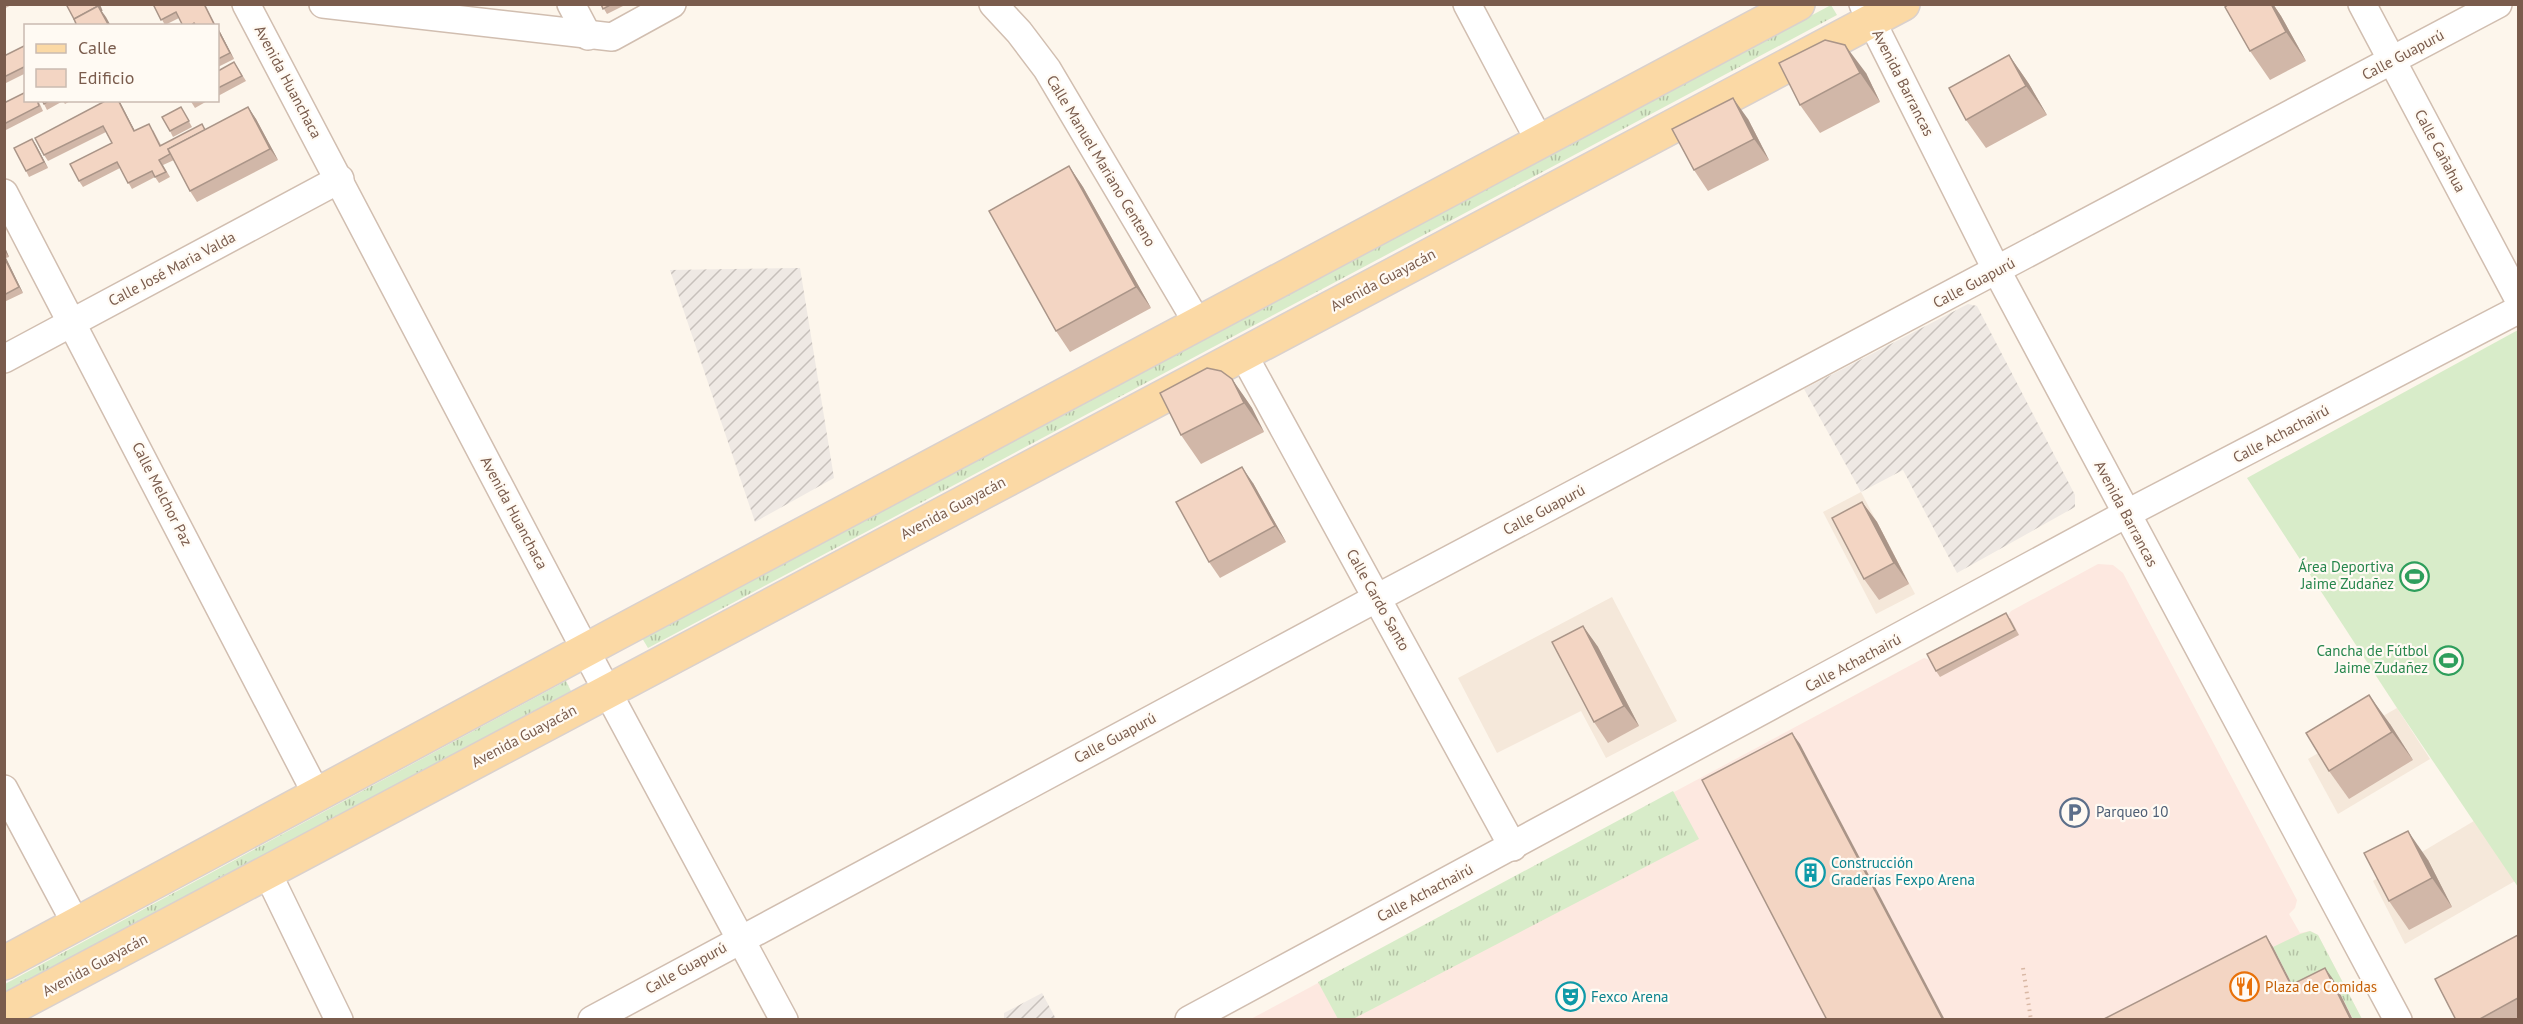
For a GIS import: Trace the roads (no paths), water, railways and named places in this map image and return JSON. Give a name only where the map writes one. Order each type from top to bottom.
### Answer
[{"type":"main road","points":[[4,963],[1798,4]]},
{"type":"main road","name":"Avenida Guayacán","points":[[4,1012],[268,874],[607,691],[1243,354],[1867,13],[1903,4]]},
{"type":"street","name":"Avenida Huanchaca","points":[[246,4],[340,179],[607,691],[784,1020]]},
{"type":"street","points":[[323,4],[612,37],[672,4]]},
{"type":"street","points":[[571,4],[588,36]]},
{"type":"street","name":"Calle Manuel Mariano Centeno","points":[[993,4],[1019,32],[1047,69],[1198,324]]},
{"type":"street","points":[[1467,4],[1540,142]]},
{"type":"street","name":"Calle Cañahua","points":[[2362,4],[2518,298]]},
{"type":"street","name":"Calle Guapurú","points":[[592,1020],[1377,598],[2498,4]]},
{"type":"street","name":"Avenida Barrancas","points":[[1867,13],[1996,271],[2398,1020]]},
{"type":"street","name":"Calle José Maria Valda","points":[[4,359],[340,179]]},
{"type":"street","name":"Calle Melchor Paz","points":[[4,194],[73,322],[317,795]]},
{"type":"street","name":"Calle Achachairú","points":[[1189,1020],[2126,514],[2518,309]]},
{"type":"street","name":"Calle Cardo Santo","points":[[1243,354],[1513,847]]},
{"type":"street","points":[[4,789],[76,924]]},
{"type":"street","points":[[268,874],[339,1020]]},
{"type":"place","name":"Área Deportiva Jaime Zudañez","points":[[2415,576]]},
{"type":"place","name":"Cancha de Fútbol Jaime Zudañez","points":[[2449,660]]},
{"type":"place","name":"Parqueo 10","points":[[2075,812]]},
{"type":"place","name":"Construcción Graderías Fexpo Arena","points":[[1810,872]]},
{"type":"place","name":"Plaza de Comidas","points":[[2244,987]]},
{"type":"place","name":"Fexco Arena","points":[[1570,997]]}]
